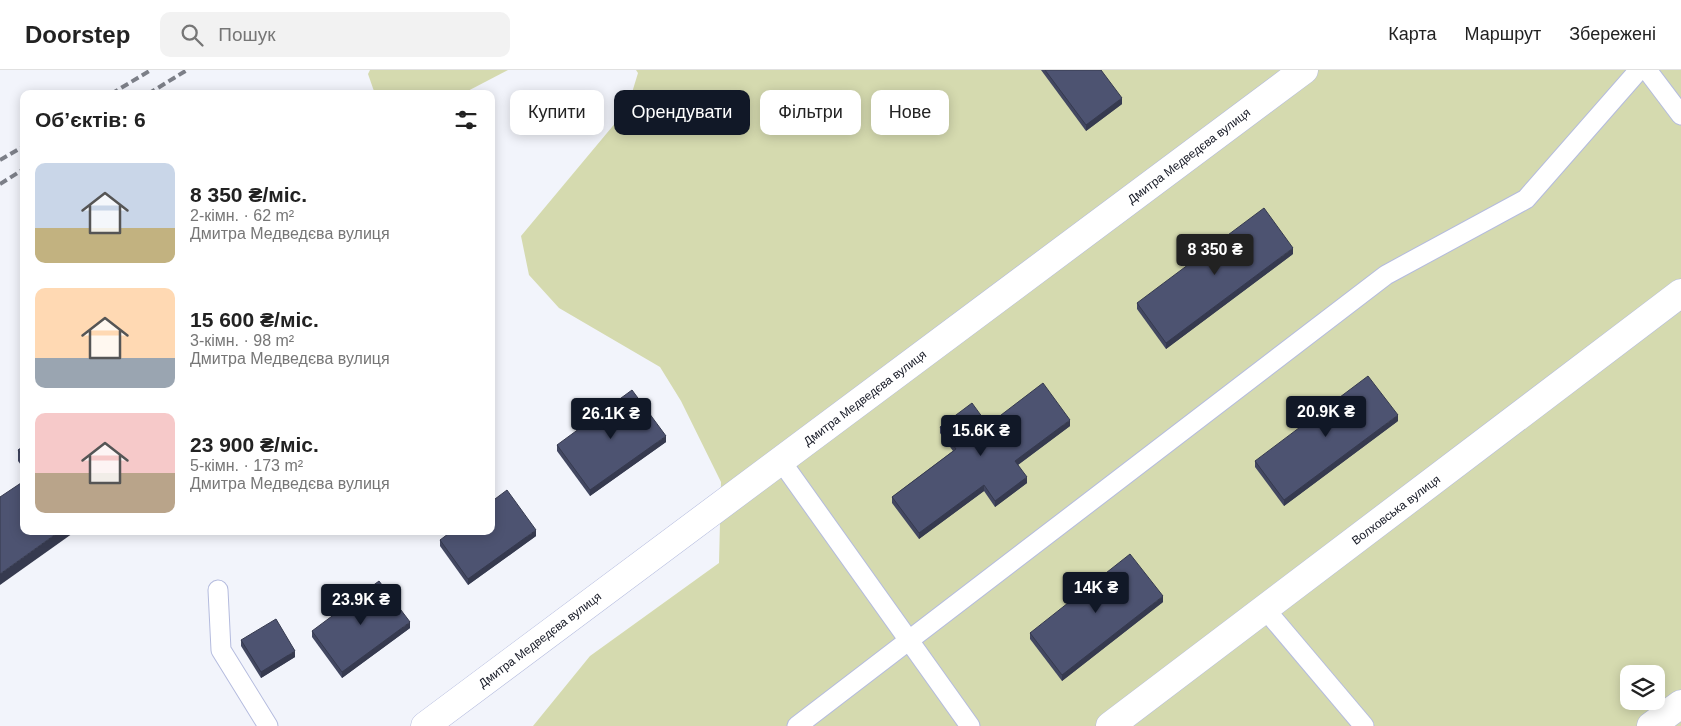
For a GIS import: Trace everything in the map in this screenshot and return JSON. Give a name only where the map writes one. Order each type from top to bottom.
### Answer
[{"type":"street","name":"Дмитра Медведєва вулиця","points":[[425,726],[1304,70]]},
{"type":"street","name":"Волховська вулиця","points":[[1110,726],[1681,293]]},
{"type":"street","points":[[1651,726],[1681,704]]},
{"type":"lane","points":[[797,726],[1386,274],[1526,199],[1639,70]]},
{"type":"lane","points":[[1647,70],[1681,115]]},
{"type":"lane","points":[[781,460],[970,726]]},
{"type":"lane","points":[[218,590],[221,650],[268,726]]},
{"type":"lane","points":[[1265,609],[1364,726]]},
{"type":"green space","points":[[370,70],[508,70],[470,90],[374,90],[368,74]]},
{"type":"green space","points":[[636,70],[1681,70],[1681,726],[533,726],[590,656],[719,563],[721,482],[681,401],[660,367],[559,308],[529,275],[521,236],[614,125],[614,135],[750,135],[750,90],[633,90],[638,73]]},
{"type":"building","points":[[1045,70],[1101,70],[1122,98],[1086,125]]},
{"type":"building","points":[[1264,208],[1293,248],[1166,343],[1137,303]]},
{"type":"building","points":[[1368,376],[1398,415],[1284,500],[1255,461]]},
{"type":"building","points":[[1043,383],[1070,420],[1015,461],[1027,477],[995,501],[984,485],[919,533],[892,497],[956,449],[940,427],[972,403],[988,425]]},
{"type":"building","points":[[632,390],[666,436],[590,490],[557,445]]},
{"type":"building","points":[[20,484],[20,535],[54,535],[0,574],[0,497]]},
{"type":"building","points":[[507,490],[536,530],[468,579],[440,540],[447,535],[495,535],[495,499]]},
{"type":"building","points":[[1130,554],[1163,596],[1062,675],[1030,633]]},
{"type":"building","points":[[379,581],[410,622],[342,672],[312,631]]},
{"type":"building","points":[[276,619],[295,651],[261,672],[241,640]]},
{"type":"railway","points":[[118,90],[151,70]]},
{"type":"railway","points":[[154,90],[187,70]]},
{"type":"railway","points":[[0,160],[20,148]]},
{"type":"railway","points":[[0,184],[20,172]]}]
